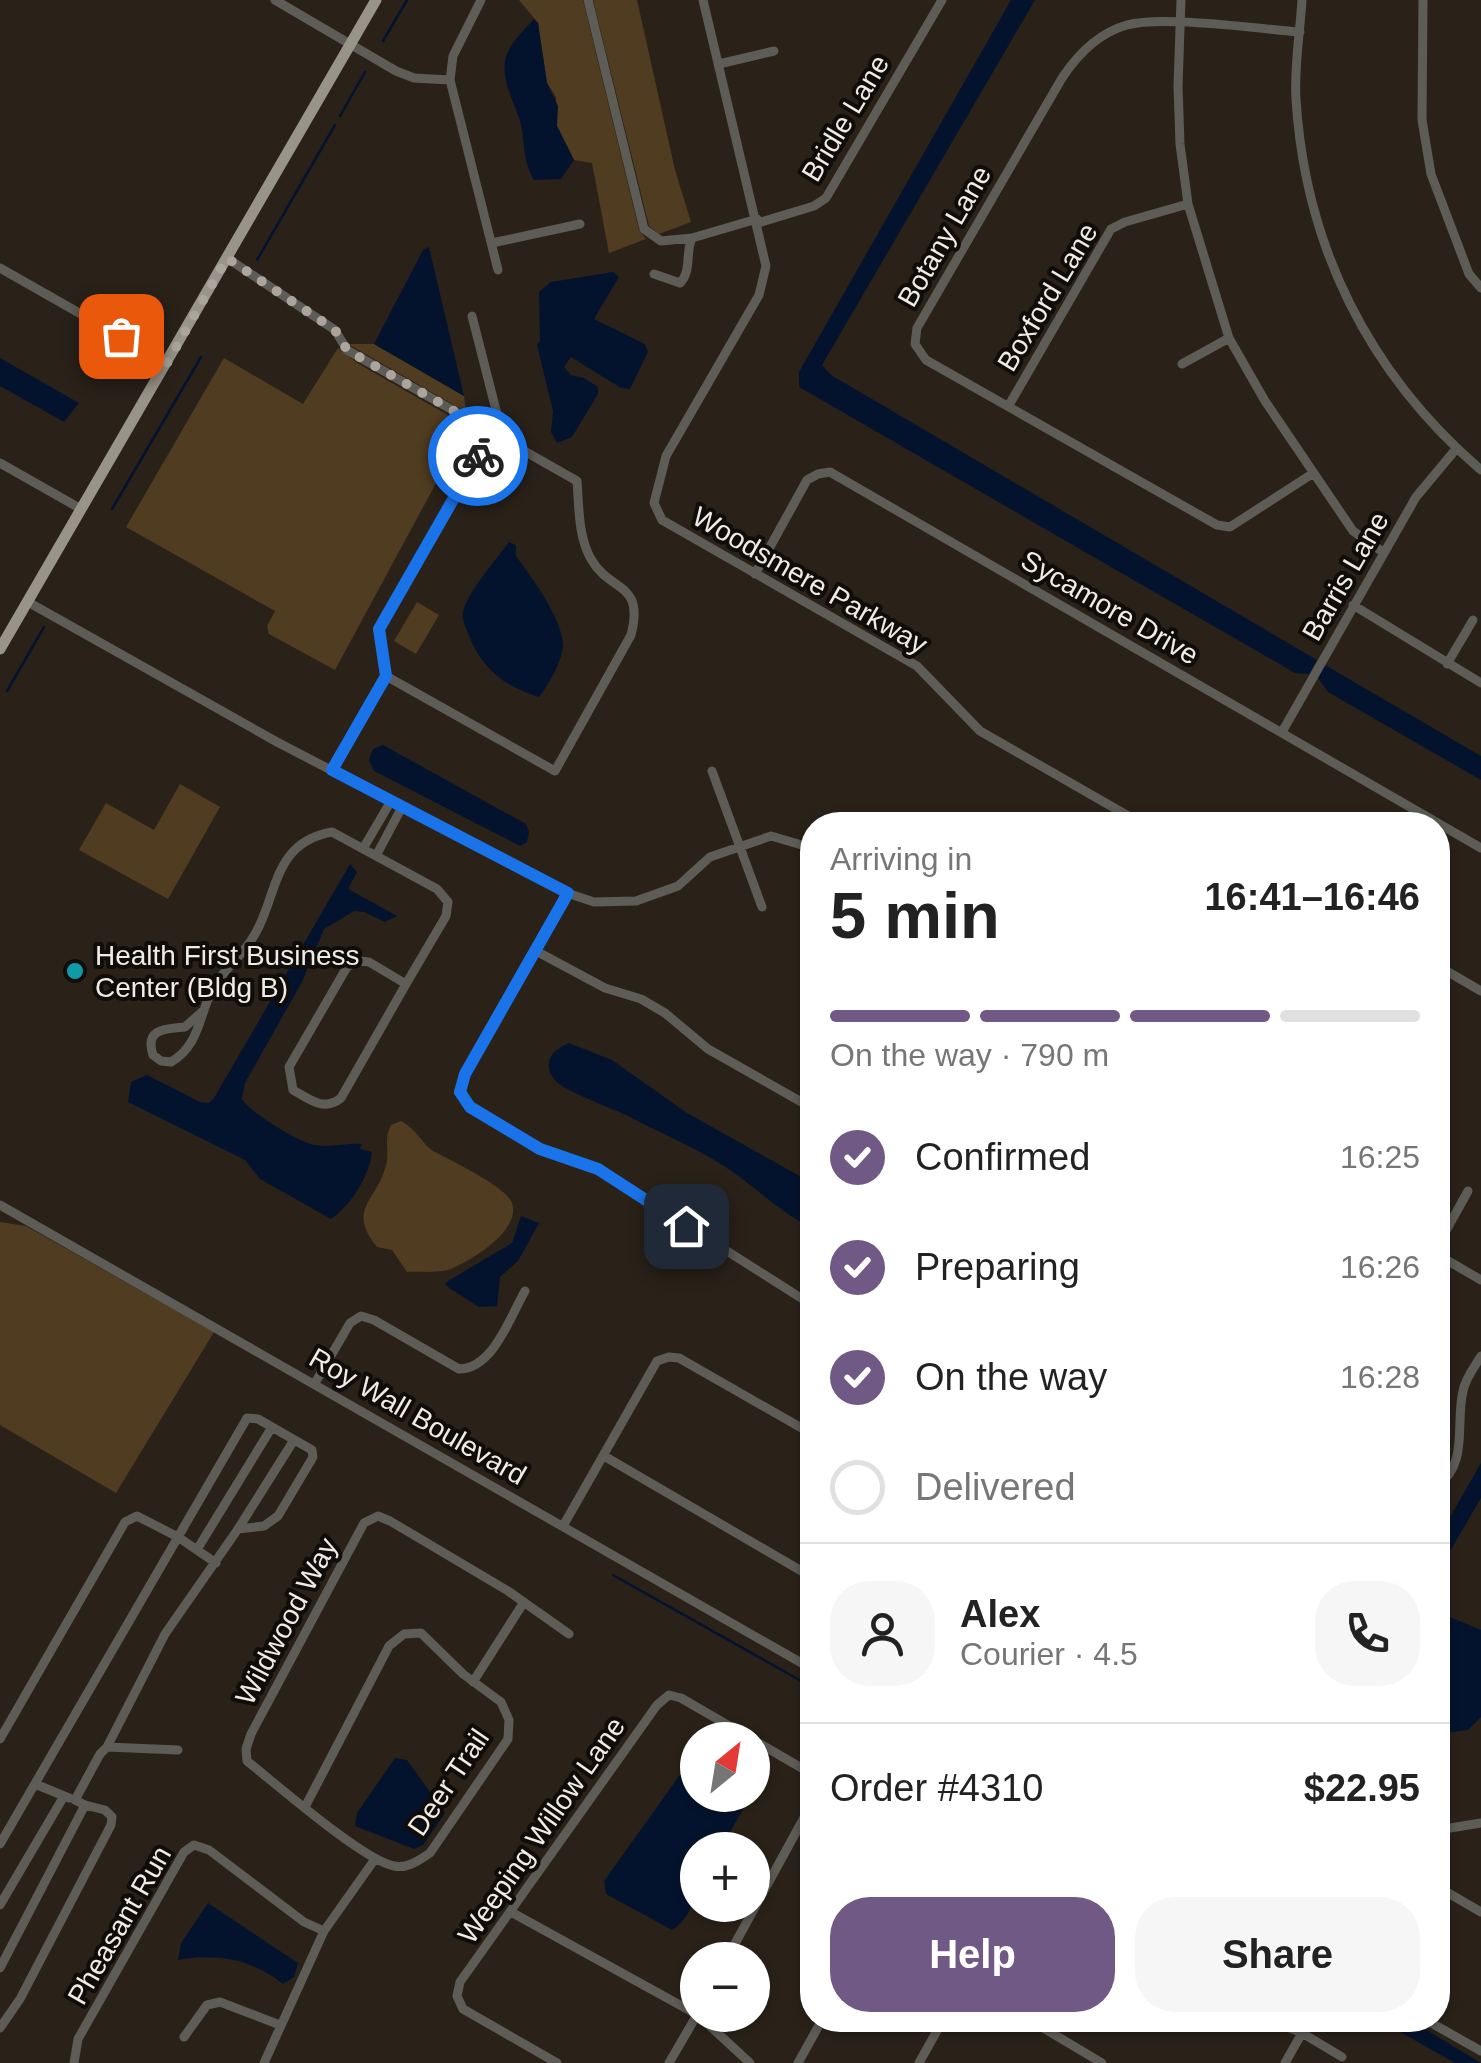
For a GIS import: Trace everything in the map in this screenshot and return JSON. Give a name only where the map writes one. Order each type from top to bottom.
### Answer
[{"type":"main road","points":[[0,649],[376,0]]},
{"type":"street","points":[[275,0],[414,78],[450,80]]},
{"type":"street","points":[[482,0],[453,56],[450,80],[498,270]]},
{"type":"street","points":[[588,0],[644,228],[661,241],[692,238]]},
{"type":"street","name":"Woodsmere Parkway","points":[[703,0],[766,266],[759,295],[666,456],[654,503],[662,520],[917,666],[980,731],[1121,812]]},
{"type":"street","name":"Bridle Lane","points":[[692,238],[814,206],[826,198],[940,0]]},
{"type":"street","points":[[1181,0],[1180,144],[1188,204],[1229,338],[1312,474],[1353,531],[1383,552]]},
{"type":"street","points":[[1302,0],[1296,96],[1301,150],[1310,202],[1329,261],[1380,358],[1418,410],[1481,470]]},
{"type":"street","points":[[1424,0],[1422,120],[1431,174],[1469,274],[1481,288]]},
{"type":"street","name":"Botany Lane","points":[[1300,32],[1180,23],[1130,24],[1100,36],[1075,58],[917,328],[915,344],[926,360],[1216,526],[1230,527],[1312,474]]},
{"type":"street","points":[[720,64],[774,51]]},
{"type":"street","name":"Boxford Lane","points":[[1009,405],[1110,230],[1188,204]]},
{"type":"street","points":[[492,244],[580,224]]},
{"type":"street","points":[[654,274],[674,283],[684,279],[692,238]]},
{"type":"street","points":[[227,258],[335,330],[347,350],[577,481],[580,520],[591,560],[631,596],[636,616],[631,635],[555,771],[386,676]]},
{"type":"street","points":[[0,268],[167,363]]},
{"type":"street","points":[[332,770],[386,676],[379,629],[491,432],[497,414],[472,316]]},
{"type":"street","points":[[1182,364],[1229,338]]},
{"type":"street","name":"Barris Lane","points":[[1282,732],[1416,497],[1456,448]]},
{"type":"street","points":[[0,463],[81,509]]},
{"type":"street","name":"Sycamore Drive","points":[[755,574],[807,480],[830,472],[1419,812]]},
{"type":"street","points":[[28,602],[277,742],[568,893],[594,902],[636,901],[678,886],[710,857],[770,836],[800,845]]},
{"type":"street","points":[[1353,606],[1481,682]]},
{"type":"street","points":[[1447,664],[1473,620]]},
{"type":"street","points":[[712,771],[762,906]]},
{"type":"street","points":[[364,847],[391,801]]},
{"type":"street","points":[[377,854],[402,807]]},
{"type":"street","name":"Sycamore Drive","points":[[1450,830],[1481,848]]},
{"type":"street","points":[[204,1010],[185,1027],[165,1027],[155,1032],[150,1042],[152,1055],[166,1063],[178,1058],[190,1045],[221,974],[257,930],[277,873],[294,850],[332,832],[437,889],[448,902],[446,916],[340,1098],[333,1105],[322,1106],[293,1090],[288,1067],[348,967],[358,961],[369,962],[406,984]]},
{"type":"street","points":[[568,893],[465,1074],[460,1092],[464,1101],[540,1149],[598,1169],[800,1297]]},
{"type":"street","points":[[536,952],[606,988],[641,999],[665,1013],[708,1049],[800,1101]]},
{"type":"street","points":[[1450,973],[1481,991]]},
{"type":"street","points":[[1450,1223],[1468,1191]]},
{"type":"street","name":"Roy Wall Boulevard","points":[[0,1205],[800,1662]]},
{"type":"street","points":[[1450,1262],[1481,1280]]},
{"type":"street","points":[[316,1383],[350,1324],[360,1316],[374,1320],[459,1369],[472,1369],[486,1359],[525,1291]]},
{"type":"street","points":[[1450,1473],[1460,1450],[1463,1388],[1481,1356]]},
{"type":"street","points":[[563,1526],[658,1361],[679,1358],[800,1427]]},
{"type":"street","points":[[0,1844],[247,1418],[258,1419],[312,1450],[313,1458],[278,1516],[264,1526],[238,1529]]},
{"type":"street","points":[[198,1548],[272,1427]]},
{"type":"street","points":[[0,1968],[75,1800],[100,1754],[108,1747],[165,1634],[216,1563],[294,1440]]},
{"type":"street","points":[[604,1456],[800,1570]]},
{"type":"street","points":[[0,1739],[124,1522],[137,1516],[198,1548],[216,1563]]},
{"type":"street","name":"Wildwood Way","points":[[374,1859],[247,1761],[246,1749],[304,1630],[364,1523],[378,1516],[390,1521],[524,1602],[569,1634]]},
{"type":"street","points":[[473,1682],[524,1602]]},
{"type":"street","name":"Deer Trail","points":[[305,1807],[389,1646],[404,1634],[421,1633],[473,1682],[501,1702],[509,1720],[508,1739],[430,1853],[412,1865],[396,1867],[374,1859]]},
{"type":"street","name":"Weeping Willow Lane","points":[[557,2063],[463,2009],[457,1996],[460,1982],[657,1705],[670,1695],[681,1698],[800,1767]]},
{"type":"street","points":[[108,1747],[178,1750]]},
{"type":"street","points":[[0,2028],[20,1999],[111,1825],[112,1817],[105,1810],[35,1784]]},
{"type":"street","points":[[0,1905],[75,1800]]},
{"type":"street","points":[[1450,1828],[1481,1823]]},
{"type":"street","points":[[736,1942],[800,1824]]},
{"type":"street","name":"Pheasant Run","points":[[74,2063],[78,2039],[184,1852],[194,1846],[208,1850],[304,1922],[324,1931]]},
{"type":"street","points":[[264,2063],[324,1931],[374,1859]]},
{"type":"street","points":[[1450,1894],[1481,1912]]},
{"type":"street","points":[[511,1912],[680,2005]]},
{"type":"street","points":[[184,2037],[208,2005],[220,2002],[280,2025]]},
{"type":"street","points":[[669,2063],[687,2032]]},
{"type":"street","points":[[716,2032],[750,2063]]},
{"type":"street","points":[[798,2063],[815,2032]]},
{"type":"street","points":[[918,2063],[935,2032]]},
{"type":"street","points":[[1050,2032],[1102,2063]]},
{"type":"street","points":[[1297,2032],[1342,2057]]},
{"type":"street","points":[[1447,2032],[1481,2051]]},
{"type":"street","points":[[1285,2063],[1302,2034]]},
{"type":"shaded area","points":[[519,0],[583,0],[639,230],[646,239],[609,253],[592,163],[574,160],[557,126],[556,97],[547,83],[538,23]]},
{"type":"shaded area","points":[[593,0],[637,0],[675,170],[691,222],[659,234],[649,226]]},
{"type":"shaded area","points":[[348,344],[374,344],[464,396],[466,412]]},
{"type":"shaded area","points":[[338,348],[357,363],[467,426],[335,670],[269,634],[267,626],[275,611],[126,527],[224,358],[303,404]]},
{"type":"shaded area","points":[[417,602],[439,615],[416,654],[394,641]]},
{"type":"shaded area","points":[[180,784],[220,807],[168,899],[79,850],[106,803],[154,830]]},
{"type":"shaded area","points":[[401,1121],[430,1149],[489,1182],[512,1203],[510,1223],[503,1233],[483,1251],[448,1270],[407,1272],[392,1250],[377,1247],[364,1223],[367,1205],[386,1165],[389,1130]]},
{"type":"shaded area","points":[[0,1222],[26,1226],[214,1332],[116,1493],[0,1425]]},
{"type":"water","points":[[1011,0],[1035,0],[822,365],[831,375],[1317,660],[1309,674],[1295,673],[799,387],[799,372]]},
{"type":"water","points":[[534,19],[538,23],[547,83],[558,106],[557,126],[574,160],[561,179],[534,180],[506,80],[508,52]]},
{"type":"water","points":[[429,247],[464,396],[374,344],[423,250]]},
{"type":"water","points":[[613,272],[619,277],[594,319],[645,344],[648,352],[630,389],[621,388],[571,357],[564,367],[571,375],[598,387],[598,394],[572,437],[557,443],[551,432],[553,411],[537,345],[539,292],[551,282]]},
{"type":"water","points":[[0,358],[79,403],[64,422],[0,386]]},
{"type":"water","points":[[509,542],[516,545],[516,556],[546,599],[562,636],[560,660],[539,697],[516,688],[489,668],[475,649],[463,619],[472,592]]},
{"type":"water","points":[[1325,665],[1481,756],[1481,780],[1328,692],[1318,678]]},
{"type":"water","points":[[383,745],[526,824],[527,842],[520,846],[374,771],[369,760],[373,749]]},
{"type":"water","points":[[350,864],[357,872],[348,889],[397,916],[385,922],[354,911],[324,929],[302,982],[245,1083],[242,1099],[265,1119],[307,1143],[362,1144],[360,1149],[372,1152],[358,1189],[331,1219],[260,1179],[245,1160],[128,1102],[131,1082],[147,1075],[200,1102],[209,1103],[214,1098]]},
{"type":"water","points":[[569,1043],[612,1060],[687,1113],[800,1176],[800,1221],[713,1159],[558,1083],[550,1072],[549,1061]]},
{"type":"water","points":[[521,1216],[539,1223],[518,1261],[500,1277],[497,1306],[479,1307],[445,1284],[512,1243]]},
{"type":"water","points":[[1481,1463],[1481,1498],[1450,1551],[1450,1517]]},
{"type":"water","points":[[1450,1617],[1481,1630],[1481,1717],[1468,1730],[1450,1732]]},
{"type":"water","points":[[395,1758],[407,1760],[445,1813],[423,1845],[414,1849],[355,1826],[357,1813]]},
{"type":"water","points":[[680,1775],[680,1812],[741,1812],[730,1832],[680,1832],[682,1922],[672,1930],[606,1894],[604,1881]]},
{"type":"water","points":[[208,1903],[298,1963],[294,1977],[283,1984],[259,1969],[233,1960],[178,1960],[181,1943]]},
{"type":"water","points":[[1400,2032],[1430,2032],[1481,2063],[1455,2063]]},
{"type":"waterway","points":[[383,41],[407,0]]},
{"type":"waterway","points":[[340,116],[365,72]]},
{"type":"waterway","points":[[257,260],[335,125]]},
{"type":"waterway","points":[[112,509],[201,357]]},
{"type":"waterway","points":[[7,691],[44,627]]},
{"type":"waterway","points":[[613,1575],[800,1680]]},
{"type":"way so far","points":[[121,336],[167,363],[227,258],[335,330],[347,350],[491,432],[478,456]]},
{"type":"place","name":"Health First Business Center (Bldg B)","points":[[75,971]]},
{"type":"route","points":[[478,456],[379,629],[386,676],[332,770],[568,893],[465,1074],[461,1096],[470,1107],[540,1149],[598,1169],[686,1226]]}]
